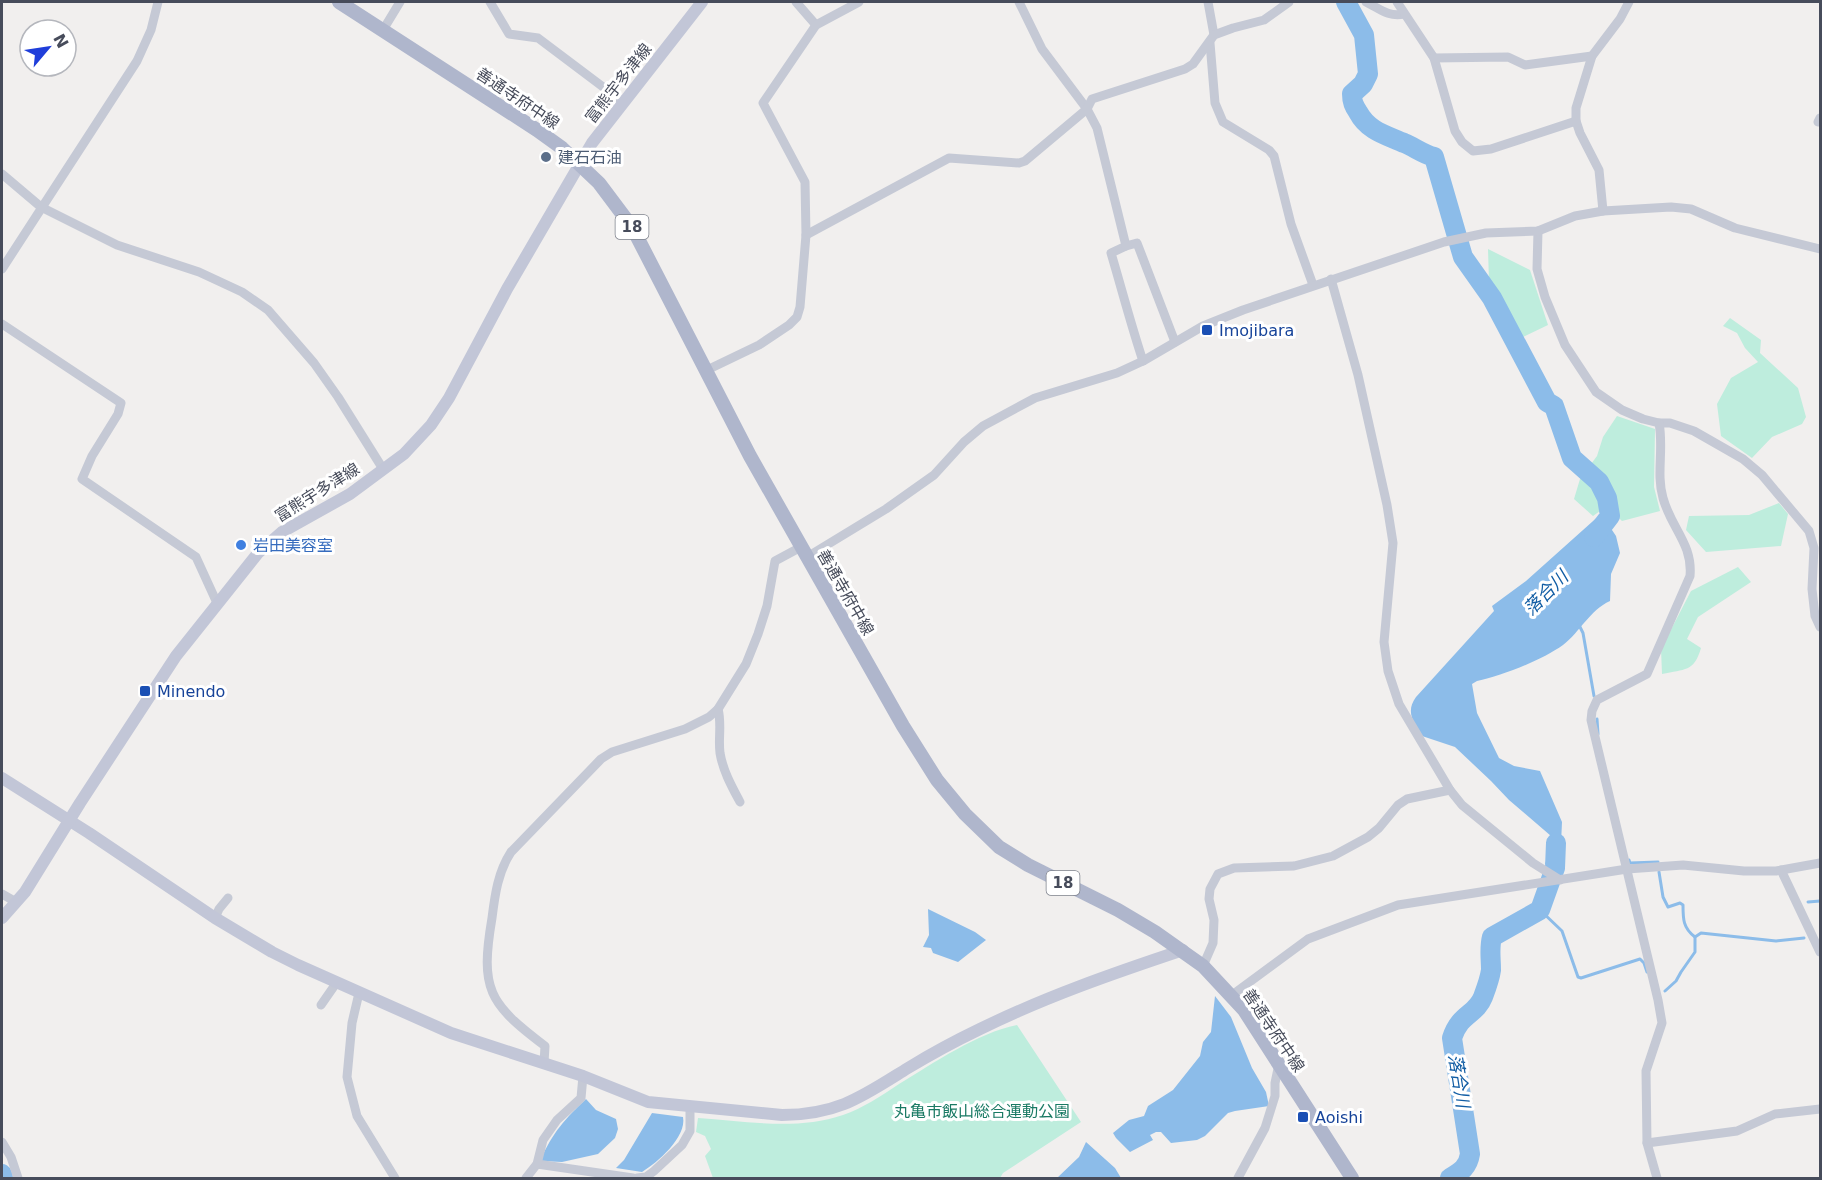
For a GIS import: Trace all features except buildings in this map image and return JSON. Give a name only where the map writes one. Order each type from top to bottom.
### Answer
[{"type":"main road","name":"善通寺府中線","points":[[339,2],[537,130],[580,164],[599,183],[632,227],[750,456],[914,745],[937,780],[982,833],[999,847],[1028,865],[1118,910],[1183,950],[1203,966],[1244,1010],[1352,1179]]},
{"type":"street","points":[[2,269],[137,61],[151,30],[158,2]]},
{"type":"street","points":[[383,30],[400,2]]},
{"type":"street","points":[[490,2],[509,34],[538,38],[623,102]]},
{"type":"street","name":"富熊宇多津線","points":[[2,918],[25,892],[176,656],[258,553],[302,520],[350,494],[404,454],[431,425],[449,398],[507,289],[592,143],[702,2]]},
{"type":"street","points":[[796,2],[816,25]]},
{"type":"street","points":[[707,370],[759,345],[797,317],[802,289],[806,235],[806,182],[763,103],[816,25],[859,2]]},
{"type":"street","points":[[1019,2],[1042,49],[1087,110],[1096,128],[1126,246]]},
{"type":"street","points":[[1208,2],[1217,113],[1223,122],[1269,150],[1274,156],[1291,224],[1313,285]]},
{"type":"street","points":[[806,235],[949,158],[1025,161],[1087,110],[1092,99],[1185,69],[1193,64],[1212,39],[1233,28],[1264,20],[1289,2]]},
{"type":"street","points":[[1366,2],[1388,14],[1395,16],[1404,14]]},
{"type":"street","points":[[1397,2],[1434,58],[1455,131],[1462,142],[1473,151],[1491,149],[1576,121]]},
{"type":"street","points":[[1603,211],[1599,170],[1576,121],[1576,108],[1592,56],[1620,20],[1629,2]]},
{"type":"street","points":[[1434,58],[1508,57],[1525,65],[1592,56]]},
{"type":"street","points":[[2,174],[41,207],[117,245],[199,272],[242,292],[268,310],[320,372],[383,469]]},
{"type":"street","points":[[544,1063],[545,1046],[504,1013],[493,994],[487,973],[486,953],[498,878],[511,852],[602,759],[612,752],[685,729],[709,717],[718,709],[746,664],[758,634],[767,606],[776,561],[804,552],[886,509],[934,475],[964,442],[983,426],[1035,398],[1117,373],[1143,361],[1203,326],[1243,310],[1462,237],[1507,231],[1538,231],[1575,216],[1603,211],[1671,207],[1691,209],[1735,228],[1821,249]]},
{"type":"street","points":[[1538,231],[1537,269],[1540,284],[1565,345],[1596,392],[1622,410],[1659,423],[1670,423],[1694,431],[1743,459],[1762,475],[1809,531],[1814,548],[1812,589],[1815,616],[1821,627]]},
{"type":"street","points":[[1143,361],[1111,253],[1137,243],[1175,342]]},
{"type":"street","points":[[1331,279],[1358,375],[1387,505],[1393,543],[1384,642],[1388,671],[1399,704],[1450,790],[1476,816],[1543,869],[1553,880]]},
{"type":"street","points":[[2,324],[121,404],[118,414],[92,456],[82,479],[196,557],[218,603]]},
{"type":"street","points":[[1657,1179],[1647,1143],[1646,1071],[1662,1023],[1591,720],[1597,700],[1647,674],[1690,576],[1691,562],[1685,543],[1668,513],[1662,496],[1660,478],[1662,438],[1659,423]]},
{"type":"street","points":[[718,709],[721,719],[720,751],[723,766],[740,802]]},
{"type":"street","points":[[2,778],[70,820],[215,918],[272,952],[451,1033],[583,1076],[648,1102],[782,1115],[800,1115],[829,1110],[856,1100],[924,1059],[1000,1019],[1096,980],[1183,950]]},
{"type":"street","points":[[1203,966],[1213,943],[1214,920],[1209,899],[1210,889],[1218,874],[1234,868],[1294,866],[1333,855],[1351,848],[1368,837],[1379,828],[1398,805],[1407,799],[1450,790]]},
{"type":"street","points":[[1232,995],[1308,939],[1398,905],[1627,869],[1683,865],[1744,871],[1781,870],[1821,863]]},
{"type":"street","points":[[1781,870],[1821,952]]},
{"type":"street","points":[[2,894],[16,902]]},
{"type":"street","points":[[215,918],[228,898]]},
{"type":"street","points":[[321,1005],[337,982]]},
{"type":"street","points":[[359,993],[352,1023],[347,1077],[357,1116],[395,1179]]},
{"type":"street","points":[[1238,1179],[1265,1128],[1275,1096],[1279,1064]]},
{"type":"street","points":[[526,1179],[537,1164],[543,1140],[557,1120],[581,1098],[583,1076]]},
{"type":"street","points":[[537,1164],[635,1179],[646,1177],[682,1145],[690,1131],[690,1107]]},
{"type":"street","points":[[1647,1143],[1737,1131],[1775,1114],[1821,1109]]},
{"type":"street","points":[[2,1142],[11,1157],[18,1179]]},
{"type":"green space","points":[[1488,249],[1530,270],[1548,325],[1519,339],[1489,282]]},
{"type":"green space","points":[[1730,318],[1761,340],[1760,353],[1798,388],[1806,417],[1802,424],[1772,437],[1752,458],[1721,436],[1717,404],[1731,378],[1758,362],[1745,348],[1737,333],[1723,326]]},
{"type":"green space","points":[[1617,416],[1655,429],[1654,487],[1660,511],[1622,521],[1616,515],[1600,511],[1593,516],[1574,499],[1580,479],[1597,456],[1603,437]]},
{"type":"green space","points":[[1779,503],[1788,514],[1781,546],[1706,552],[1686,530],[1689,516],[1749,515]]},
{"type":"green space","points":[[1738,567],[1751,582],[1698,617],[1687,639],[1701,648],[1695,661],[1683,670],[1662,674],[1661,649],[1691,591]]},
{"type":"green space","name":"丸亀市飯山総合運動公園","points":[[1017,1025],[1081,1122],[1003,1173],[1000,1178],[713,1178],[705,1156],[711,1149],[705,1136],[696,1132],[698,1118],[789,1124],[825,1120],[843,1115],[858,1109],[971,1042]]},
{"type":"water","points":[[1602,513],[1612,517],[1610,527],[1616,536],[1620,553],[1611,574],[1610,601],[1591,615],[1569,640],[1554,651],[1522,667],[1472,684],[1477,713],[1499,758],[1514,766],[1540,771],[1562,822],[1557,869],[1545,864],[1553,842],[1551,836],[1509,800],[1455,747],[1422,736],[1412,717],[1411,708],[1416,697],[1494,611],[1492,606],[1526,581]]},
{"type":"water","points":[[928,909],[975,932],[986,940],[958,962],[933,953],[931,948],[923,947],[929,935]]},
{"type":"water","points":[[1215,996],[1231,1017],[1252,1068],[1266,1092],[1269,1106],[1228,1113],[1205,1136],[1197,1140],[1171,1143],[1161,1132],[1156,1132],[1150,1135],[1153,1140],[1130,1152],[1113,1133],[1129,1120],[1144,1116],[1148,1106],[1173,1090],[1200,1056],[1203,1042],[1211,1032]]},
{"type":"water","points":[[586,1099],[596,1110],[616,1119],[618,1129],[615,1138],[598,1154],[562,1162],[542,1161],[555,1133]]},
{"type":"water","points":[[652,1113],[683,1117],[683,1125],[676,1141],[663,1156],[642,1172],[616,1168],[624,1160]]},
{"type":"water","points":[[1086,1142],[1115,1168],[1121,1178],[1057,1178],[1079,1157]]},
{"type":"waterway","name":"落合川","points":[[1346,2],[1364,35],[1368,74],[1363,84],[1352,94],[1354,106],[1372,128],[1434,157],[1463,257],[1492,298],[1547,402],[1554,406],[1572,458],[1599,482],[1607,498],[1610,516],[1594,537]]},
{"type":"waterway","points":[[1579,625],[1583,633],[1594,696]]},
{"type":"waterway","points":[[1597,719],[1598,734]]},
{"type":"waterway","name":"落合川","points":[[1450,1178],[1463,1169],[1470,1154],[1452,1038],[1459,1024],[1483,997],[1491,970],[1492,937],[1540,910],[1555,868],[1556,843]]},
{"type":"waterway","points":[[1629,860],[1630,863],[1658,862]]},
{"type":"waterway","points":[[1659,872],[1663,897],[1668,907],[1680,903],[1683,905],[1684,923],[1695,937]]},
{"type":"waterway","points":[[1808,902],[1820,901]]},
{"type":"waterway","points":[[1540,910],[1562,931],[1578,977],[1640,959],[1647,972]]},
{"type":"waterway","points":[[1665,991],[1676,981],[1695,952],[1695,937],[1701,933],[1776,941],[1804,938]]},
{"type":"waterway","points":[[2,1174],[3,1178]]},
{"type":"place","name":"建石石油","points":[[546,157]]},
{"type":"place","name":"Imojibara","points":[[1207,330]]},
{"type":"place","name":"岩田美容室","points":[[241,545]]},
{"type":"place","name":"Minendo","points":[[145,691]]},
{"type":"place","name":"Aoishi","points":[[1303,1117]]}]
